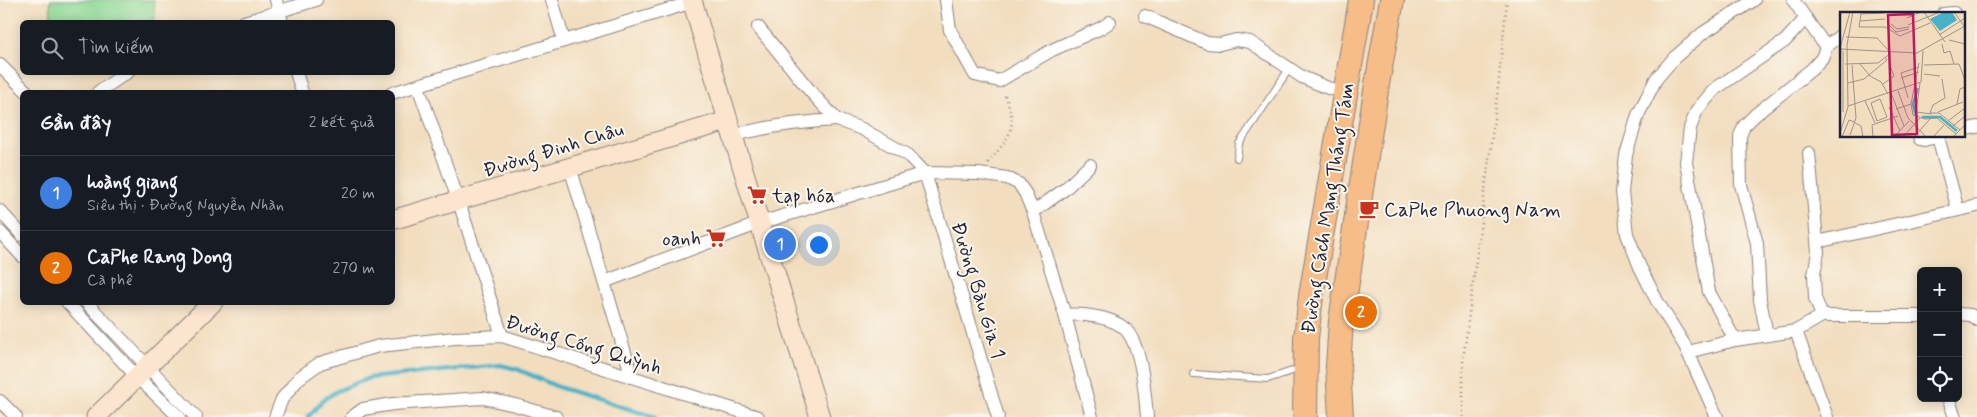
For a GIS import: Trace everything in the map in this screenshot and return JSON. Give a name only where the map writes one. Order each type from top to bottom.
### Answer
[{"type":"highway","points":[[1354,0],[1356,36]]},
{"type":"highway","name":"Đường Cách Mạng Tháng Tám","points":[[1304,417],[1305,367],[1311,296],[1361,0]]},
{"type":"highway","name":"Đường Cách Mạng Tháng Tám","points":[[1341,417],[1338,367],[1341,321],[1377,84],[1392,0]]},
{"type":"street","points":[[250,20],[316,0]]},
{"type":"street","points":[[552,0],[564,41]]},
{"type":"street","points":[[946,0],[950,30],[975,75],[999,81],[1052,50],[1110,22]]},
{"type":"street","points":[[1717,417],[1688,352],[1657,301],[1626,234],[1622,192],[1626,155],[1638,114],[1656,79],[1675,58],[1703,33],[1754,0]]},
{"type":"street","points":[[1793,0],[1826,47]]},
{"type":"street","points":[[395,92],[692,1],[729,128],[820,417]]},
{"type":"street","points":[[1145,16],[1207,43],[1220,44],[1243,40],[1250,42],[1289,69],[1314,82],[1346,92]]},
{"type":"street","points":[[1735,340],[1709,292],[1686,162],[1690,128],[1697,110],[1716,89],[1785,41],[1806,18]]},
{"type":"street","points":[[758,27],[810,92],[838,120]]},
{"type":"street","points":[[1767,335],[1760,300],[1757,243],[1741,185],[1740,136],[1744,126],[1755,115],[1812,69],[1822,58],[1826,47],[1840,37]]},
{"type":"street","points":[[0,65],[25,90]]},
{"type":"street","points":[[101,90],[124,75]]},
{"type":"street","points":[[297,75],[301,90]]},
{"type":"street","points":[[418,86],[459,202],[502,336]]},
{"type":"street","points":[[729,128],[758,128],[789,123],[838,120],[862,129],[908,155],[925,173]]},
{"type":"street","points":[[1964,130],[1977,127]]},
{"type":"street","name":"Đường Đinh Châu","points":[[395,219],[459,202],[570,167],[729,128]]},
{"type":"street","points":[[1919,138],[1924,140],[1934,138]]},
{"type":"street","points":[[1939,138],[1958,210]]},
{"type":"street","points":[[1809,152],[1818,252],[1814,276],[1815,298],[1822,316]]},
{"type":"street","points":[[1033,212],[1065,189],[1090,165]]},
{"type":"street","points":[[570,167],[628,363],[630,377]]},
{"type":"street","points":[[604,282],[760,222],[925,173],[979,174],[1007,178],[1019,184],[1033,212],[1065,315],[1092,417]]},
{"type":"street","name":"Đường Bàu Gia 1","points":[[925,173],[998,417]]},
{"type":"street","points":[[1817,242],[1977,206]]},
{"type":"street","points":[[0,211],[20,233]]},
{"type":"street","points":[[0,232],[20,254]]},
{"type":"street","points":[[69,305],[142,372],[196,417]]},
{"type":"street","points":[[88,305],[179,417]]},
{"type":"street","points":[[96,417],[210,305]]},
{"type":"street","points":[[1065,315],[1080,314],[1100,318],[1119,325],[1126,331],[1133,343],[1142,372],[1147,417]]},
{"type":"street","points":[[1962,315],[1971,316],[1977,320]]},
{"type":"street","points":[[1688,352],[1735,340],[1796,332],[1822,316],[1917,318]]},
{"type":"street","points":[[1796,332],[1827,417]]},
{"type":"street","name":"Đường Cống Quỳnh","points":[[275,417],[282,399],[299,378],[320,363],[380,346],[455,338],[502,336],[758,417]]},
{"type":"street","points":[[352,417],[363,409],[393,404],[483,398],[515,404],[556,417]]},
{"type":"street","points":[[0,401],[16,417]]},
{"type":"street","points":[[1949,402],[1954,417]]},
{"type":"lane","points":[[1237,158],[1239,144],[1289,69]]},
{"type":"lane","points":[[1193,374],[1268,379],[1305,367]]},
{"type":"path","points":[[1463,417],[1463,361],[1497,97],[1506,0]]},
{"type":"green space","points":[[50,0],[154,0],[155,20],[51,20]]},
{"type":"waterway","points":[[308,417],[323,400],[337,391],[369,378],[500,365],[517,369],[558,387],[655,417]]},
{"type":"place","name":"tạp hóa","points":[[757,195]]},
{"type":"place","name":"CaPhe Phuong Nam","points":[[1369,209]]},
{"type":"place","name":"oanh","points":[[716,238]]},
{"type":"place","name":"hoàng giang","points":[[780,244]]},
{"type":"place","name":"CaPhe Rang Dong","points":[[1361,312]]}]
